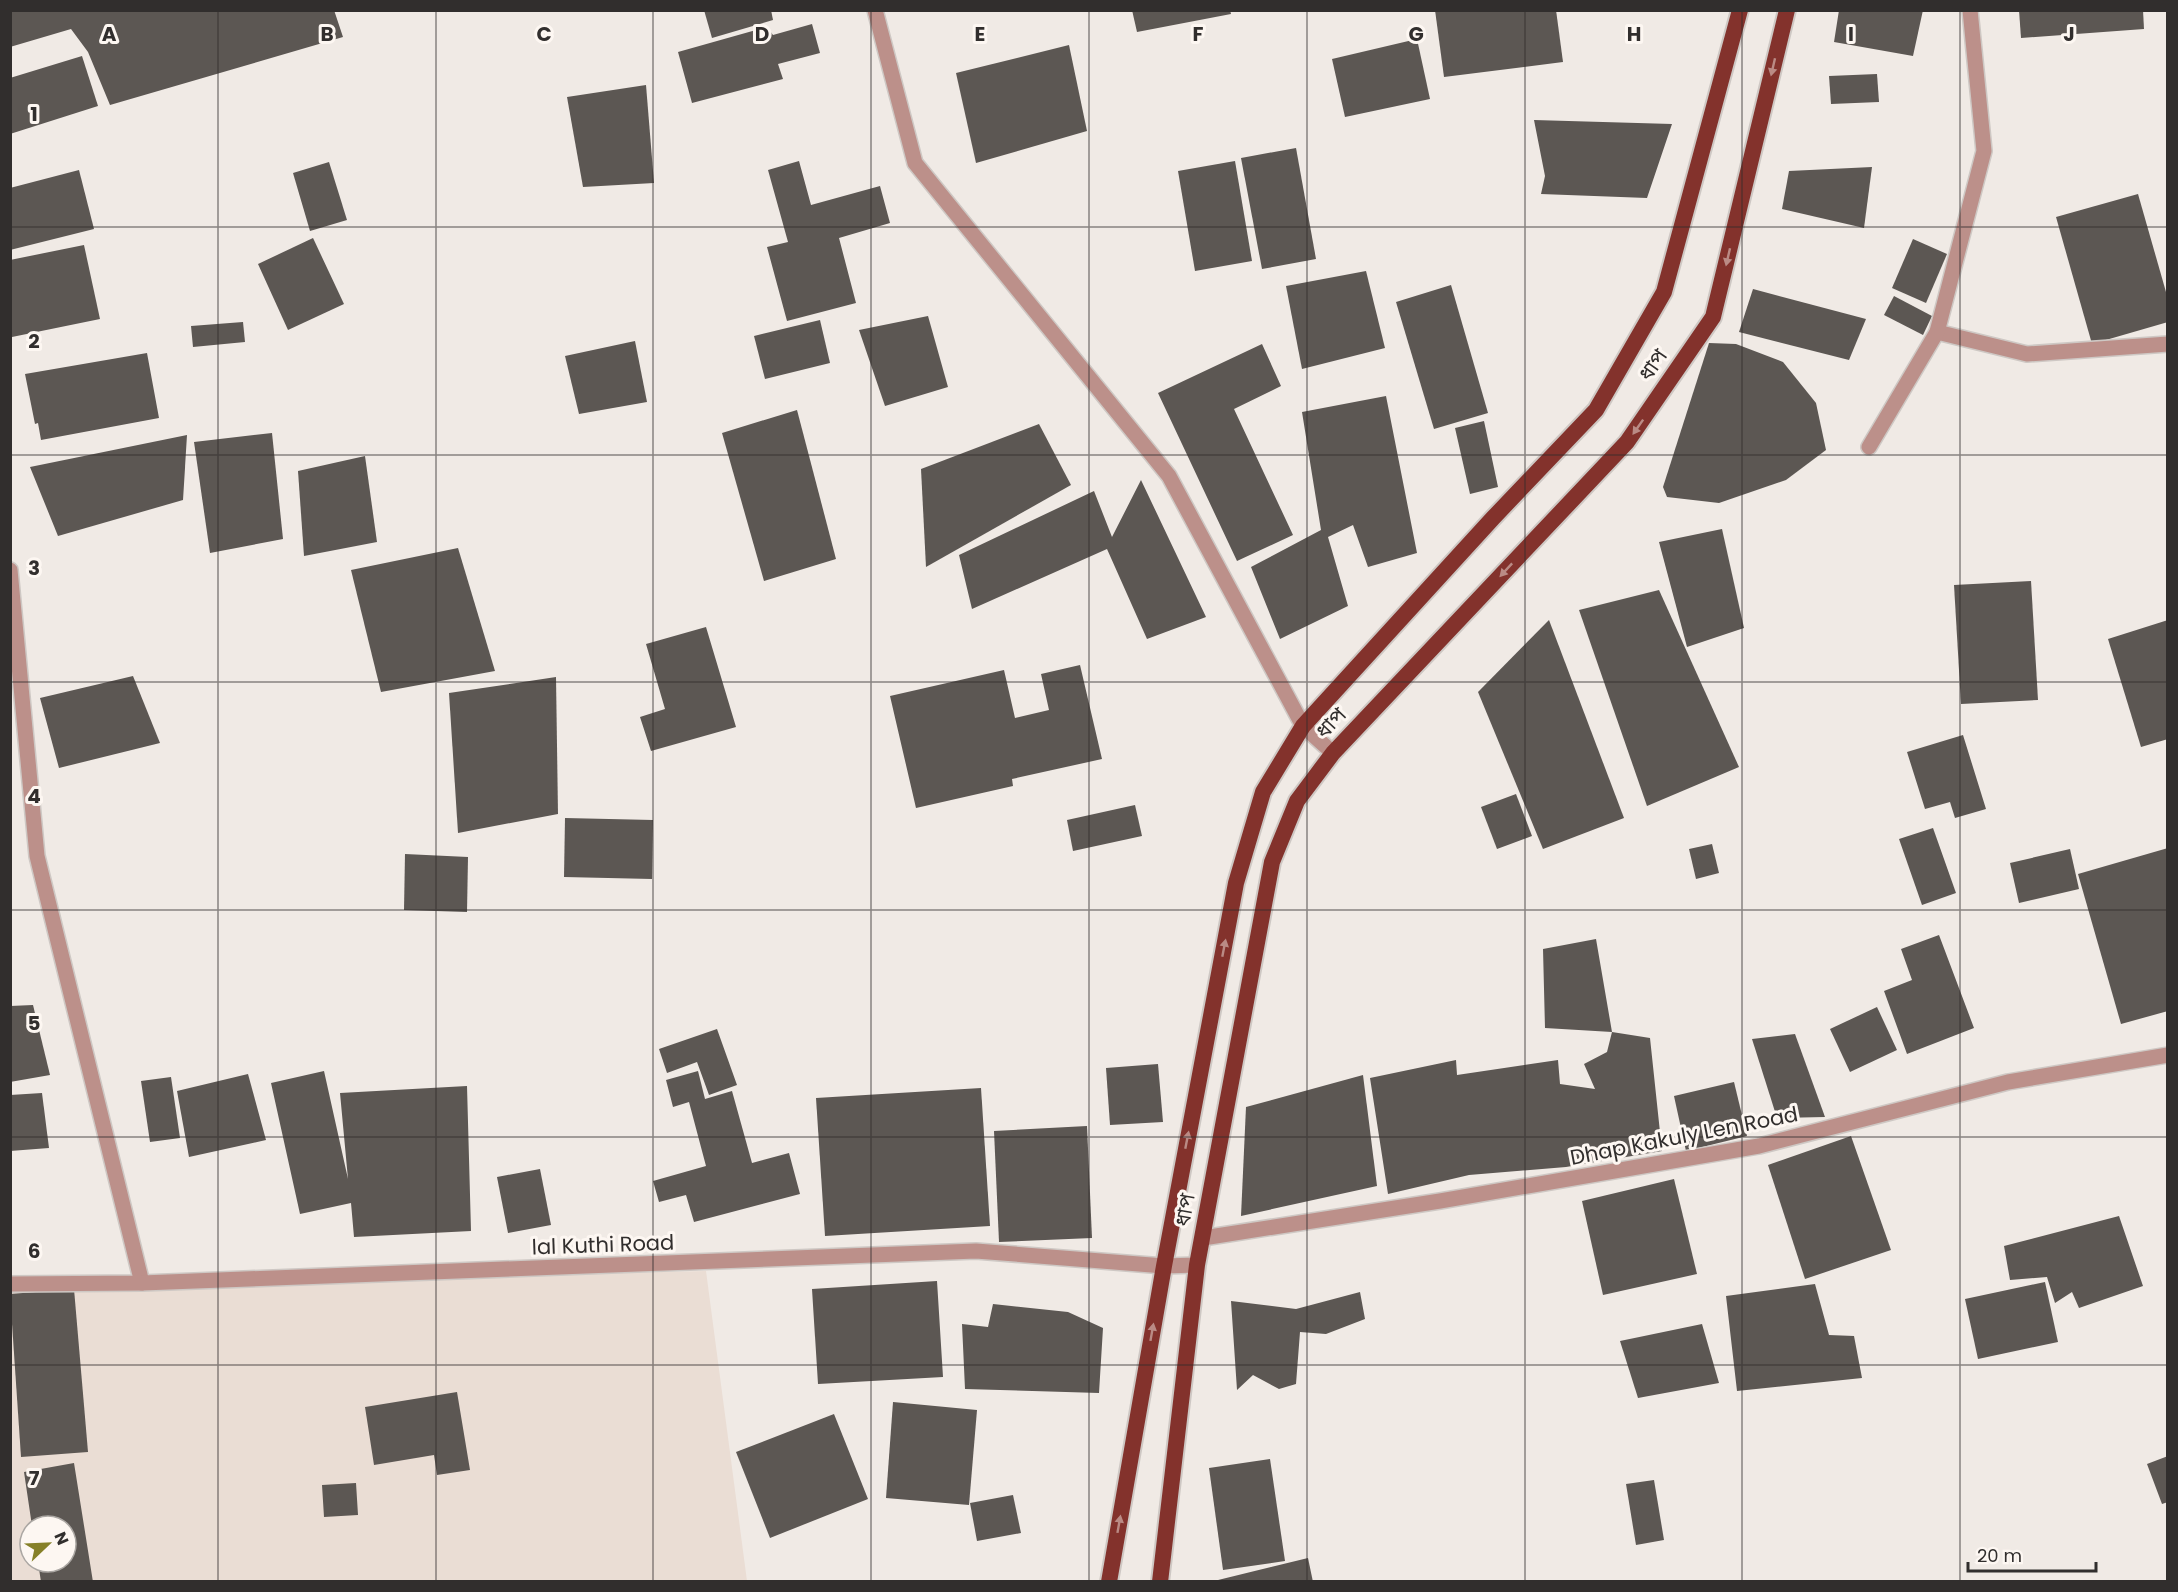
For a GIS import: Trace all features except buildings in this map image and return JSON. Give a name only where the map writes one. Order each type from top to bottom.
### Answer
[{"type":"highway","name":"ধাপ","points":[[1109,1581],[1164,1266],[1236,883],[1263,792],[1303,726],[1493,518],[1596,410],[1664,292],[1740,10]]},
{"type":"highway","name":"ধাপ","points":[[1160,1581],[1197,1265],[1272,862],[1297,801],[1333,753],[1627,442],[1713,317],[1787,10]]},
{"type":"street","points":[[875,10],[915,163],[1169,476],[1303,726],[1333,753]]},
{"type":"street","points":[[1869,447],[1937,332],[1984,151],[1970,10]]},
{"type":"street","points":[[1937,332],[2027,354],[2168,344]]},
{"type":"street","points":[[10,570],[37,856],[142,1283]]},
{"type":"street","name":"Dhap Kakuly Len Road","points":[[1203,1238],[1452,1199],[1759,1146],[2008,1082],[2168,1055]]},
{"type":"street","name":"lal Kuthi Road","points":[[10,1284],[142,1283],[976,1251],[1164,1266],[1197,1265]]},
{"type":"shaded area","points":[[706,1271],[747,1581],[11,1581],[10,1287]]}]
